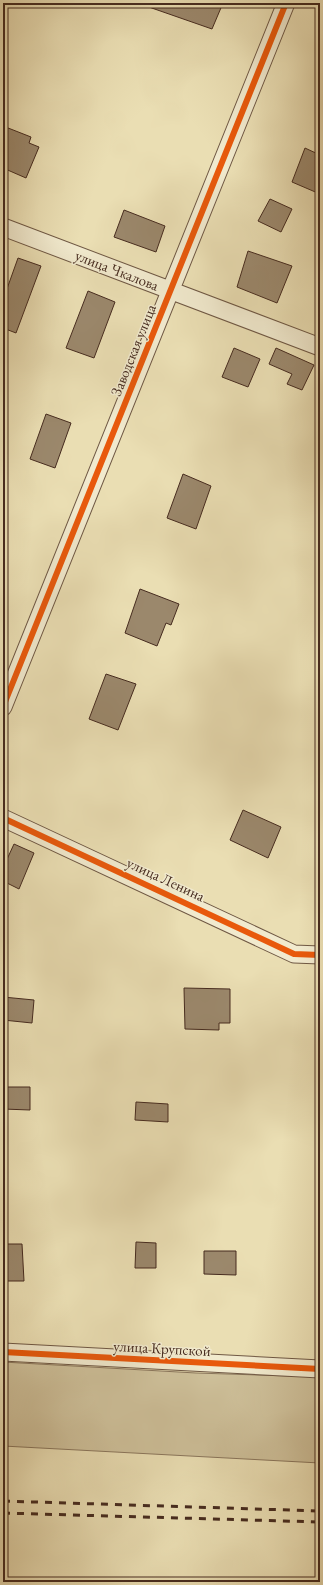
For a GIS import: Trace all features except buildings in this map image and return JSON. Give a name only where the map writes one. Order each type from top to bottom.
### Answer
[{"type":"street","name":"Заводская улица","points":[[3,707],[286,3]]},
{"type":"street","name":"улица Чкалова","points":[[3,227],[320,347]]},
{"type":"street","name":"улица Ленина","points":[[3,818],[294,954],[320,955]]},
{"type":"street","name":"улица Крупской","points":[[3,1352],[320,1369]]},
{"type":"shaded area","points":[[3,1362],[196,1373],[320,1377],[320,1463],[3,1446]]},
{"type":"railway","points":[[3,1501],[320,1511]]},
{"type":"railway","points":[[3,1513],[320,1522]]},
{"type":"cycle path","points":[[3,707],[286,3]]},
{"type":"cycle path","points":[[3,818],[294,954],[320,955]]},
{"type":"cycle path","points":[[3,1352],[320,1369]]}]
